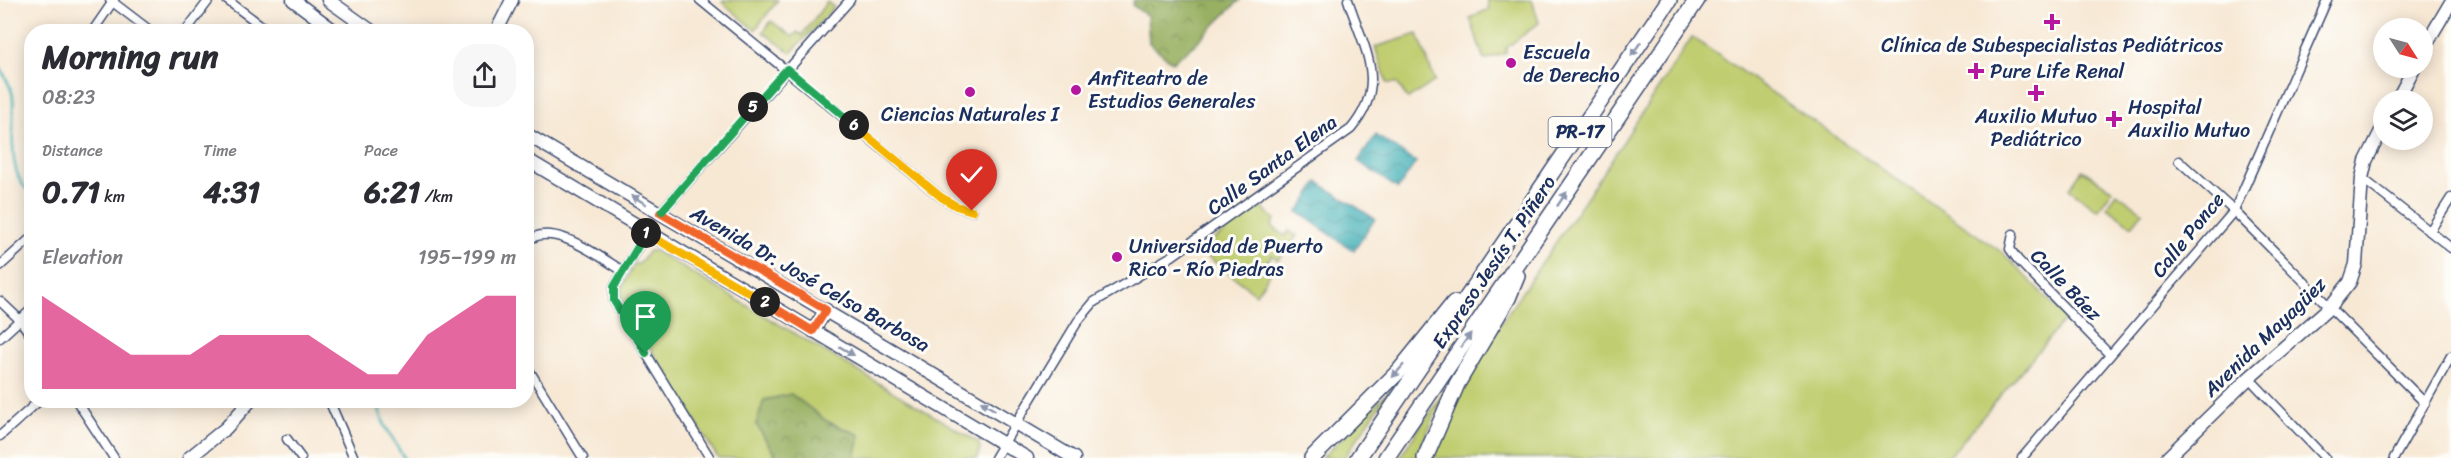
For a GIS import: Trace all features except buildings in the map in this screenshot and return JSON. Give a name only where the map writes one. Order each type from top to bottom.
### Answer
[{"type":"highway","name":"Expreso Jesús T. Piñero","points":[[1358,458],[1669,0]]},
{"type":"highway","name":"Expreso Jesús T. Piñero","points":[[1386,458],[1697,0]]},
{"type":"highway","points":[[1425,458],[1457,384],[1508,298],[1529,247]]},
{"type":"highway","points":[[1312,458],[1387,384],[1422,345],[1447,310],[1491,264]]},
{"type":"main road","points":[[293,0],[325,24]]},
{"type":"main road","points":[[499,24],[512,0]]},
{"type":"main road","points":[[330,1],[362,24]]},
{"type":"main road","points":[[2433,32],[2451,2]]},
{"type":"main road","name":"Avenida Dr. José Celso Barbosa","points":[[534,139],[1074,458]]},
{"type":"main road","name":"Avenida Mayagüez","points":[[2167,458],[2249,378],[2330,307],[2354,275],[2362,178],[2366,161],[2373,147]]},
{"type":"main road","name":"Avenida Dr. José Celso Barbosa","points":[[534,164],[1027,458]]},
{"type":"main road","points":[[813,331],[826,310]]},
{"type":"main road","points":[[189,458],[226,428],[244,408]]},
{"type":"street","points":[[191,24],[209,0]]},
{"type":"street","points":[[228,0],[260,24]]},
{"type":"street","points":[[700,0],[941,197],[956,206],[972,211]]},
{"type":"street","points":[[660,213],[850,0]]},
{"type":"street","name":"Calle Santa Elena","points":[[995,458],[1078,321],[1094,302],[1172,256],[1239,210],[1351,129],[1359,119],[1371,95],[1371,69],[1348,0]]},
{"type":"street","name":"Calle Ponce","points":[[2022,458],[2234,211],[2327,0]]},
{"type":"street","points":[[97,24],[112,1],[142,24]]},
{"type":"street","points":[[316,24],[319,20]]},
{"type":"street","points":[[2179,161],[2234,211],[2425,403]]},
{"type":"street","points":[[2362,178],[2451,248]]},
{"type":"street","points":[[2430,231],[2451,198]]},
{"type":"street","points":[[647,232],[614,287],[614,301],[710,458]]},
{"type":"street","points":[[534,239],[546,234],[564,237],[623,271]]},
{"type":"street","name":"Calle Báez","points":[[2013,234],[2010,249],[2018,260],[2110,355]]},
{"type":"street","points":[[0,266],[24,244]]},
{"type":"street","points":[[0,301],[24,326]]},
{"type":"street","points":[[0,338],[24,316]]},
{"type":"street","points":[[2394,458],[2451,356]]},
{"type":"street","points":[[534,378],[583,458]]},
{"type":"street","points":[[2249,378],[2325,458]]},
{"type":"street","points":[[0,436],[31,408]]},
{"type":"street","points":[[81,408],[114,458]]},
{"type":"street","points":[[332,408],[354,458]]},
{"type":"street","points":[[287,439],[301,458]]},
{"type":"green space","points":[[724,0],[778,0],[755,30],[722,2]]},
{"type":"green space","points":[[1134,0],[1240,0],[1193,46],[1172,62],[1149,43],[1147,16],[1132,5]]},
{"type":"green space","points":[[1487,0],[1532,0],[1539,23],[1506,48],[1506,53],[1484,60],[1470,18],[1489,9]]},
{"type":"green space","points":[[827,2],[834,7],[791,53],[763,32],[771,21],[793,37],[797,32],[802,35]]},
{"type":"green space","points":[[1418,34],[1435,81],[1408,99],[1397,83],[1387,83],[1375,47]]},
{"type":"green space","points":[[1692,37],[2003,253],[2066,318],[1948,458],[1433,458],[1467,373]]},
{"type":"green space","points":[[2082,170],[2113,190],[2098,210],[2069,189]]},
{"type":"green space","points":[[2117,193],[2143,212],[2132,226],[2107,207]]},
{"type":"green space","points":[[1262,208],[1275,219],[1272,226],[1285,236],[1289,231],[1297,236],[1278,260],[1272,255],[1266,263],[1272,269],[1256,294],[1199,250],[1257,209]]},
{"type":"green space","points":[[649,251],[655,251],[978,442],[980,448],[978,458],[855,458],[860,435],[828,422],[791,394],[756,424],[777,458],[718,458],[621,301],[622,287],[635,263],[638,265]]},
{"type":"green space","points":[[1448,386],[1416,458],[1399,458]]},
{"type":"green space","points":[[1391,389],[1344,458],[1322,458]]},
{"type":"green space","points":[[791,394],[828,422],[860,435],[855,458],[777,458],[756,424],[764,400]]},
{"type":"water","points":[[1376,135],[1416,162],[1398,189],[1358,161]]},
{"type":"water","points":[[1318,182],[1375,219],[1354,251],[1298,212]]},
{"type":"waterway","points":[[0,67],[13,94],[13,149],[18,175],[24,186]]},
{"type":"waterway","points":[[379,408],[385,426],[404,458]]},
{"type":"place","name":"Clínica de Subespecialistas Pediátricos","points":[[2052,22]]},
{"type":"place","name":"Escuela de Derecho","points":[[1511,63]]},
{"type":"place","name":"Pure Life Renal","points":[[1976,71]]},
{"type":"place","name":"Anfiteatro de Estudios Generales","points":[[1076,90]]},
{"type":"place","name":"Ciencias Naturales I","points":[[970,92]]},
{"type":"place","name":"Auxilio Mutuo Pediátrico","points":[[2036,93]]},
{"type":"place","name":"Hospital Auxilio Mutuo","points":[[2114,119]]},
{"type":"place","name":"Universidad de Puerto Rico - Río Piedras","points":[[1117,257]]},
{"type":"route","points":[[646,353],[614,301],[614,287],[647,232],[813,331],[826,310],[660,213],[787,69],[941,197],[956,206],[972,211]]}]
